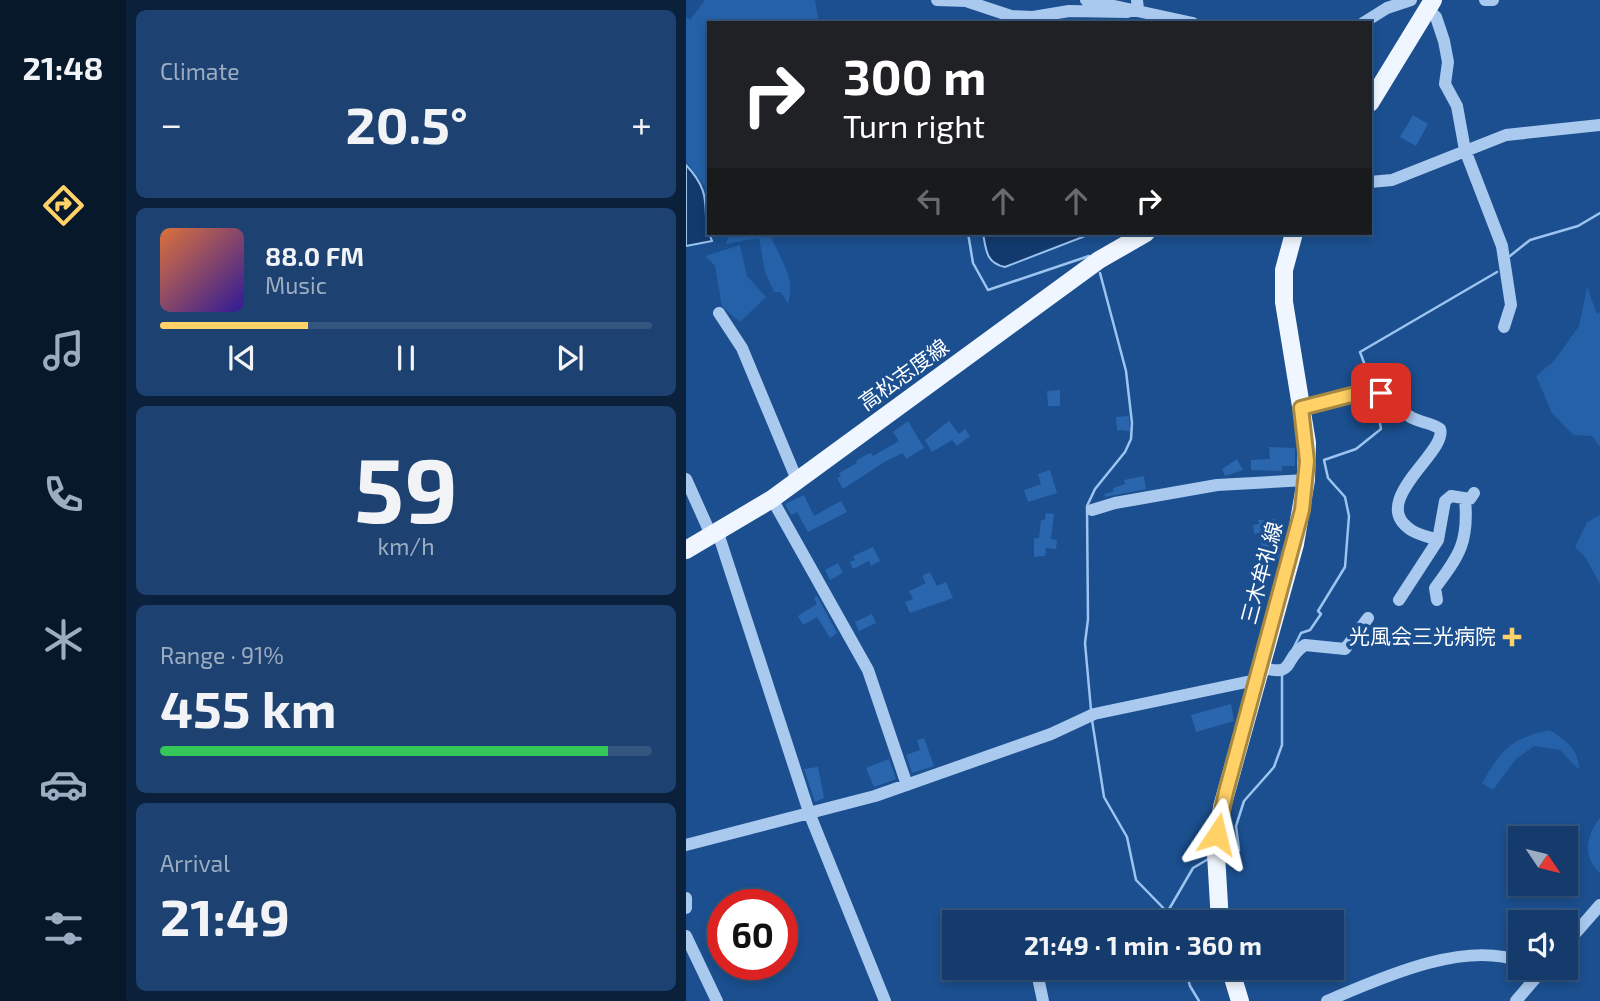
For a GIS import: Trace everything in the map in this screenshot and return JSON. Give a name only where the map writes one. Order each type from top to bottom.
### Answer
[{"type":"main road","points":[[1372,100],[1430,4]]},
{"type":"main road","name":"高松志度線","points":[[686,550],[772,499],[1100,260],[1143,235]]},
{"type":"main road","name":"三木牟礼線","points":[[1219,910],[1216,878],[1217,834],[1295,544],[1306,480],[1307,443],[1284,302],[1287,255],[1292,235]]},
{"type":"main road","points":[[1234,980],[1240,1001]]},
{"type":"street","points":[[937,0],[966,1],[1011,16],[1034,17],[1069,11],[1127,12],[1140,6]]},
{"type":"street","points":[[1086,0],[1140,6],[1187,21]]},
{"type":"street","points":[[1366,21],[1387,8],[1411,0]]},
{"type":"street","points":[[1485,0],[1493,0]]},
{"type":"street","points":[[1430,4],[1444,41],[1448,62],[1445,84],[1459,113],[1465,150],[1502,246],[1511,305],[1504,327]]},
{"type":"street","points":[[1140,6],[1151,21]]},
{"type":"street","points":[[1372,182],[1392,180],[1506,135],[1600,125]]},
{"type":"street","points":[[719,313],[742,348],[797,480]]},
{"type":"street","points":[[1301,408],[1371,390],[1381,393],[1410,417],[1440,429],[1440,441],[1404,488],[1400,512],[1403,522],[1412,530],[1437,540]]},
{"type":"street","points":[[686,479],[715,535],[810,815],[885,1001]]},
{"type":"street","points":[[1092,510],[1115,503],[1217,485],[1306,480]]},
{"type":"street","points":[[1399,600],[1437,540],[1445,501],[1451,496],[1469,496],[1465,539],[1454,563],[1436,588],[1434,593],[1437,600]]},
{"type":"street","points":[[772,499],[868,670],[907,785]]},
{"type":"street","points":[[686,845],[810,815],[907,785],[1051,734],[1091,715],[1258,674],[1287,670],[1305,645],[1345,649],[1368,618]]},
{"type":"street","points":[[686,898],[686,908]]},
{"type":"street","points":[[1578,930],[1600,905]]},
{"type":"street","points":[[686,936],[718,1001]]},
{"type":"street","points":[[1327,1001],[1417,965],[1492,956],[1508,959]]},
{"type":"street","points":[[1039,980],[1043,1001]]},
{"type":"street","points":[[1516,1001],[1530,980]]},
{"type":"shaded area","points":[[705,0],[815,0],[819,21],[707,21],[707,189],[686,161],[686,17],[690,20]]},
{"type":"shaded area","points":[[686,165],[701,187],[707,235],[710,235],[712,241],[686,246]]},
{"type":"shaded area","points":[[728,235],[771,235],[788,275],[788,304],[781,292],[774,292],[765,272],[759,238],[726,244]]},
{"type":"shaded area","points":[[983,235],[1088,235],[1005,267],[990,259]]},
{"type":"shaded area","points":[[740,245],[747,276],[766,297],[740,322],[722,307],[715,266],[705,256]]},
{"type":"shaded area","points":[[1587,287],[1597,314],[1600,312],[1600,447],[1592,436],[1573,435],[1552,413],[1536,376],[1554,361],[1579,326]]},
{"type":"shaded area","points":[[1600,515],[1600,584],[1585,557],[1575,547],[1587,522]]},
{"type":"shaded area","points":[[1550,730],[1574,751],[1579,770],[1560,750],[1534,746],[1516,759],[1493,790],[1482,783],[1509,747],[1526,737]]},
{"type":"shaded area","points":[[1600,818],[1600,873],[1590,860],[1588,846]]},
{"type":"building","points":[[1413,115],[1428,124],[1416,146],[1400,137]]},
{"type":"building","points":[[1060,390],[1060,406],[1048,406],[1047,391]]},
{"type":"building","points":[[1129,416],[1130,431],[1117,430],[1116,417]]},
{"type":"building","points":[[908,421],[924,448],[906,459],[903,453],[886,461],[843,489],[837,478],[841,476],[839,473],[864,456],[871,453],[873,456],[899,441],[893,432]]},
{"type":"building","points":[[949,421],[959,434],[965,429],[970,436],[957,446],[952,440],[932,452],[925,440]]},
{"type":"building","points":[[1269,447],[1295,448],[1295,466],[1282,466],[1282,471],[1251,470],[1251,460],[1270,459]]},
{"type":"building","points":[[1237,459],[1243,470],[1225,476],[1222,469]]},
{"type":"building","points":[[1050,470],[1057,493],[1028,502],[1024,490],[1041,484],[1038,474]]},
{"type":"building","points":[[1144,476],[1146,489],[1105,497],[1104,494],[1114,491],[1113,488],[1125,484],[1124,480]]},
{"type":"building","points":[[804,495],[814,516],[841,501],[847,512],[808,532],[797,512],[791,515],[785,504]]},
{"type":"building","points":[[1046,513],[1054,514],[1051,539],[1057,540],[1056,549],[1046,548],[1045,556],[1034,557],[1034,538],[1039,538],[1041,520],[1045,520]]},
{"type":"building","points":[[1275,519],[1281,552],[1279,559],[1264,561],[1259,533],[1254,534],[1253,525],[1259,524],[1258,520]]},
{"type":"building","points":[[873,547],[880,561],[871,566],[869,561],[853,569],[850,562],[855,560],[853,556]]},
{"type":"building","points":[[838,563],[843,573],[830,580],[825,570]]},
{"type":"building","points":[[930,572],[937,586],[946,582],[953,598],[910,613],[905,602],[913,599],[909,591],[926,583],[922,576]]},
{"type":"building","points":[[817,596],[837,633],[830,638],[817,617],[803,625],[798,616],[817,604],[814,598]]},
{"type":"building","points":[[872,614],[876,623],[859,631],[855,622]]},
{"type":"building","points":[[1231,704],[1234,721],[1196,732],[1191,715]]},
{"type":"building","points":[[924,738],[934,766],[912,773],[906,755],[920,750],[917,740]]},
{"type":"building","points":[[889,759],[896,779],[874,787],[866,768]]},
{"type":"building","points":[[818,767],[824,798],[815,802],[804,769]]},
{"type":"waterway","points":[[1510,256],[1530,240],[1578,226],[1600,213]]},
{"type":"waterway","points":[[968,235],[973,263],[988,290],[1089,256]]},
{"type":"waterway","points":[[1372,384],[1360,352],[1497,272]]},
{"type":"waterway","points":[[1091,710],[1085,643],[1088,619],[1087,506],[1095,489],[1125,452],[1131,439],[1132,423],[1126,371],[1100,273]]},
{"type":"waterway","points":[[1293,649],[1301,633],[1310,630],[1321,614],[1318,611],[1345,567],[1349,516],[1345,497],[1328,478],[1324,460],[1356,449],[1381,429],[1375,395]]},
{"type":"waterway","points":[[1225,857],[1236,855],[1239,850],[1236,826],[1244,801],[1274,767],[1282,745],[1282,674]]},
{"type":"waterway","points":[[1092,720],[1104,797],[1127,837],[1136,880],[1165,910]]},
{"type":"waterway","points":[[1169,910],[1193,868],[1210,858]]},
{"type":"waterway","points":[[1188,980],[1199,1001]]},
{"type":"place","name":"光風会三光病院","points":[[1512,637]]},
{"type":"route","points":[[1217,834],[1302,510],[1307,443],[1301,408],[1337,401],[1371,390],[1381,393]]}]
